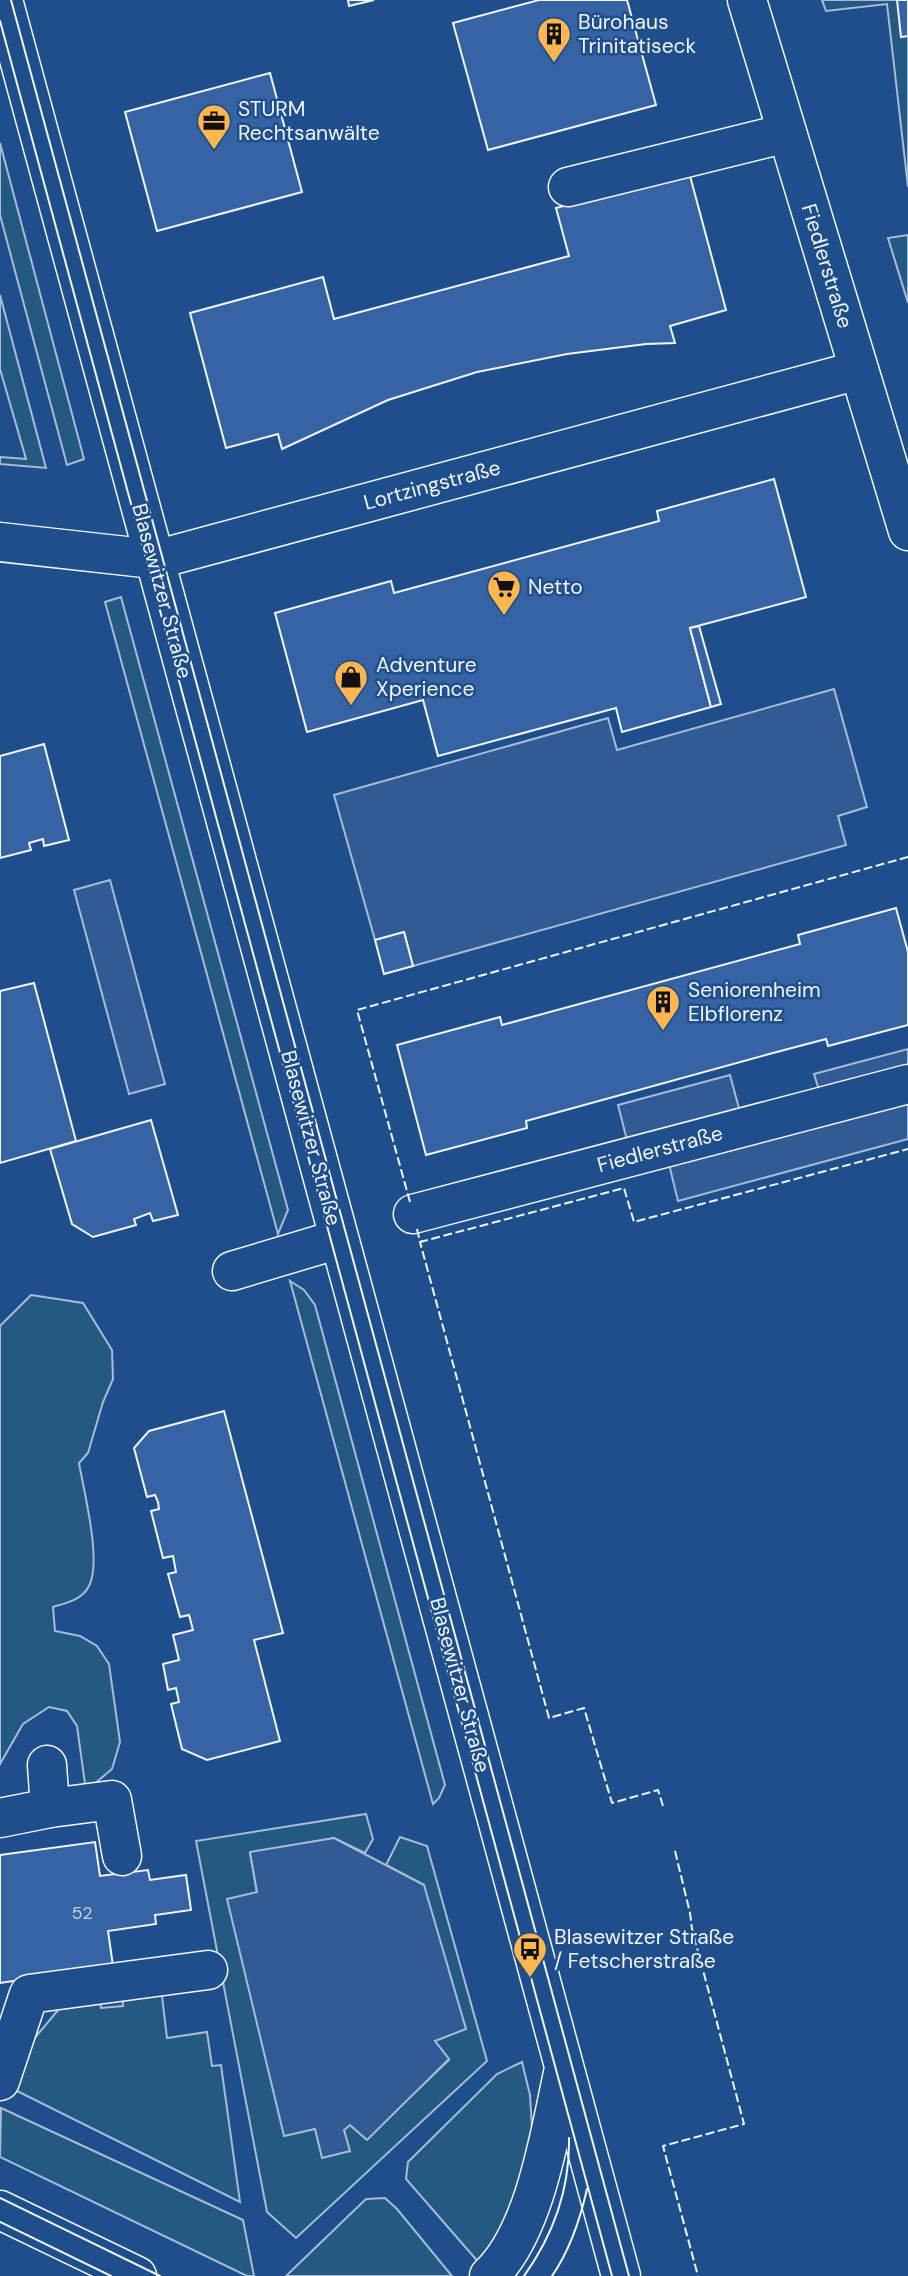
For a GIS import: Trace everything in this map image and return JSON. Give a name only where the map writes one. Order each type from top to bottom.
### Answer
[{"type":"street","name":"Blasewitzer Straße","points":[[3,0],[621,2276]]},
{"type":"street","name":"Fiedlerstraße","points":[[747,0],[908,531]]},
{"type":"street","points":[[568,187],[787,133]]},
{"type":"street","name":"Lortzingstraße","points":[[0,542],[154,559],[859,370]]},
{"type":"street","name":"Fiedlerstraße","points":[[413,1214],[908,1084]]},
{"type":"street","points":[[232,1271],[339,1239]]},
{"type":"street","points":[[47,1765],[50,1808]]},
{"type":"street","points":[[0,1818],[112,1800],[122,1856]]},
{"type":"street","points":[[0,2081],[29,1994],[208,1970]]},
{"type":"street","points":[[489,2276],[516,2237],[531,2203],[543,2166],[564,2068]]},
{"type":"street","points":[[0,2210],[137,2276]]},
{"type":"shaded area","points":[[822,0],[908,0],[908,187],[887,4],[826,11]]},
{"type":"shaded area","points":[[0,143],[84,459],[67,465],[0,215]]},
{"type":"shaded area","points":[[908,235],[908,303],[888,238]]},
{"type":"shaded area","points":[[0,295],[46,468],[0,464],[0,457],[26,459],[0,369]]},
{"type":"shaded area","points":[[121,597],[288,1210],[278,1234],[105,602]]},
{"type":"shaded area","points":[[834,689],[867,807],[838,816],[846,845],[413,966],[404,932],[375,940],[334,795],[608,718],[617,750]]},
{"type":"shaded area","points":[[110,880],[165,1084],[129,1094],[74,890]]},
{"type":"shaded area","points":[[908,1049],[908,1139],[678,1201],[669,1164],[627,1140],[618,1105],[730,1075],[740,1112],[819,1090],[814,1074]]},
{"type":"shaded area","points":[[290,1281],[304,1290],[315,1305],[445,1785],[433,1804]]},
{"type":"shaded area","points":[[31,1295],[83,1303],[112,1350],[113,1379],[103,1402],[88,1453],[79,1463],[91,1526],[93,1575],[82,1595],[53,1607],[55,1631],[80,1636],[97,1646],[109,1664],[120,1742],[112,1769],[86,1791],[77,1726],[67,1711],[49,1707],[23,1724],[0,1764],[0,1326]]},
{"type":"shaded area","points":[[366,1814],[373,1839],[365,1853],[334,1838],[250,1853],[257,1893],[315,2129],[349,2151],[344,2130],[350,2125],[366,2139],[449,2060],[435,2041],[424,1885],[386,1865],[400,1837],[427,1846],[487,2061],[296,2238],[267,2212],[196,1841]]},
{"type":"shaded area","points":[[334,1838],[424,1885],[466,2029],[435,2041],[449,2059],[367,2140],[350,2125],[344,2130],[350,2151],[322,2158],[315,2129],[284,2136],[227,1899],[257,1892],[250,1852]]},
{"type":"shaded area","points":[[161,1988],[167,2038],[207,2032],[212,2066],[221,2065],[240,2202],[7,2086],[28,2046],[64,2003],[99,1997],[101,2008],[123,2006],[122,1993]]},
{"type":"shaded area","points":[[522,2062],[530,2095],[532,2128],[523,2188],[480,2264],[406,2179],[408,2162],[497,2074]]},
{"type":"shaded area","points":[[1,2108],[243,2220],[254,2276],[247,2276],[0,2157]]},
{"type":"shaded area","points":[[385,2198],[452,2276],[286,2276],[366,2199]]},
{"type":"building","points":[[348,0],[374,0],[349,6]]},
{"type":"building","name":"Bürohaus Trinitatiseck","points":[[539,0],[627,0],[656,105],[488,150],[453,23]]},
{"type":"building","points":[[897,0],[908,0],[908,36],[901,37]]},
{"type":"building","points":[[270,73],[302,192],[157,231],[125,112]]},
{"type":"building","points":[[689,172],[726,310],[670,326],[675,343],[567,354],[477,372],[388,400],[282,449],[278,434],[226,448],[190,313],[323,277],[334,319],[569,256],[556,208]]},
{"type":"building","name":"Netto","points":[[774,479],[806,597],[690,628],[711,707],[622,732],[616,708],[438,756],[423,700],[307,732],[275,613],[391,581],[394,593],[659,521],[657,511]]},
{"type":"building","points":[[699,626],[721,704],[711,707],[690,628]]},
{"type":"building","points":[[44,744],[69,840],[44,846],[43,839],[29,843],[31,850],[0,858],[0,756]]},
{"type":"building","name":"Seniorenheim Elbflorenz","points":[[896,908],[908,952],[908,1025],[828,1046],[826,1039],[773,1053],[526,1121],[527,1128],[426,1155],[397,1045],[500,1017],[502,1025],[800,944],[798,935]]},
{"type":"building","points":[[404,932],[413,966],[384,974],[375,940]]},
{"type":"building","points":[[34,983],[76,1141],[0,1163],[0,991]]},
{"type":"building","points":[[151,1120],[178,1215],[153,1221],[150,1213],[134,1219],[136,1225],[93,1237],[72,1224],[50,1149]]},
{"type":"building","points":[[224,1411],[283,1633],[254,1640],[280,1741],[207,1760],[182,1749],[171,1704],[179,1702],[176,1688],[168,1690],[163,1664],[179,1660],[173,1635],[193,1630],[189,1615],[180,1617],[168,1574],[176,1572],[173,1556],[163,1558],[151,1511],[159,1509],[158,1502],[155,1495],[147,1497],[134,1448],[149,1431]]},
{"type":"building","points":[[95,1842],[100,1876],[148,1870],[150,1880],[186,1875],[191,1910],[155,1915],[156,1924],[108,1931],[113,1966],[0,1983],[0,1855]]},
{"type":"tram line","points":[[11,0],[629,2276]]},
{"type":"tram line","points":[[0,21],[612,2276]]},
{"type":"tram line","points":[[524,2276],[544,2244],[558,2211],[567,2176],[569,2138]]},
{"type":"tram line","points":[[552,2276],[574,2234],[587,2189]]},
{"type":"tram line","points":[[0,2198],[160,2276]]},
{"type":"tram line","points":[[0,2222],[111,2276]]},
{"type":"fence","points":[[410,1202],[357,1010],[908,857]]},
{"type":"fence","points":[[417,1229],[420,1242],[624,1188],[634,1222],[908,1149]]},
{"type":"fence","points":[[423,1241],[420,1242],[549,1718],[584,1708],[612,1803],[658,1790],[663,1806]]},
{"type":"fence","points":[[675,1851],[692,1929],[744,2124],[663,2146],[698,2276]]},
{"type":"place","name":"Bürohaus Trinitatiseck","points":[[554,64]]},
{"type":"place","name":"STURM Rechtsanwälte","points":[[214,151]]},
{"type":"place","name":"Netto","points":[[504,617]]},
{"type":"place","name":"Adventure Xperience","points":[[351,707]]},
{"type":"place","name":"Seniorenheim Elbflorenz","points":[[663,1032]]},
{"type":"place","name":"Blasewitzer Straße / Fetscherstraße","points":[[530,1979]]}]
